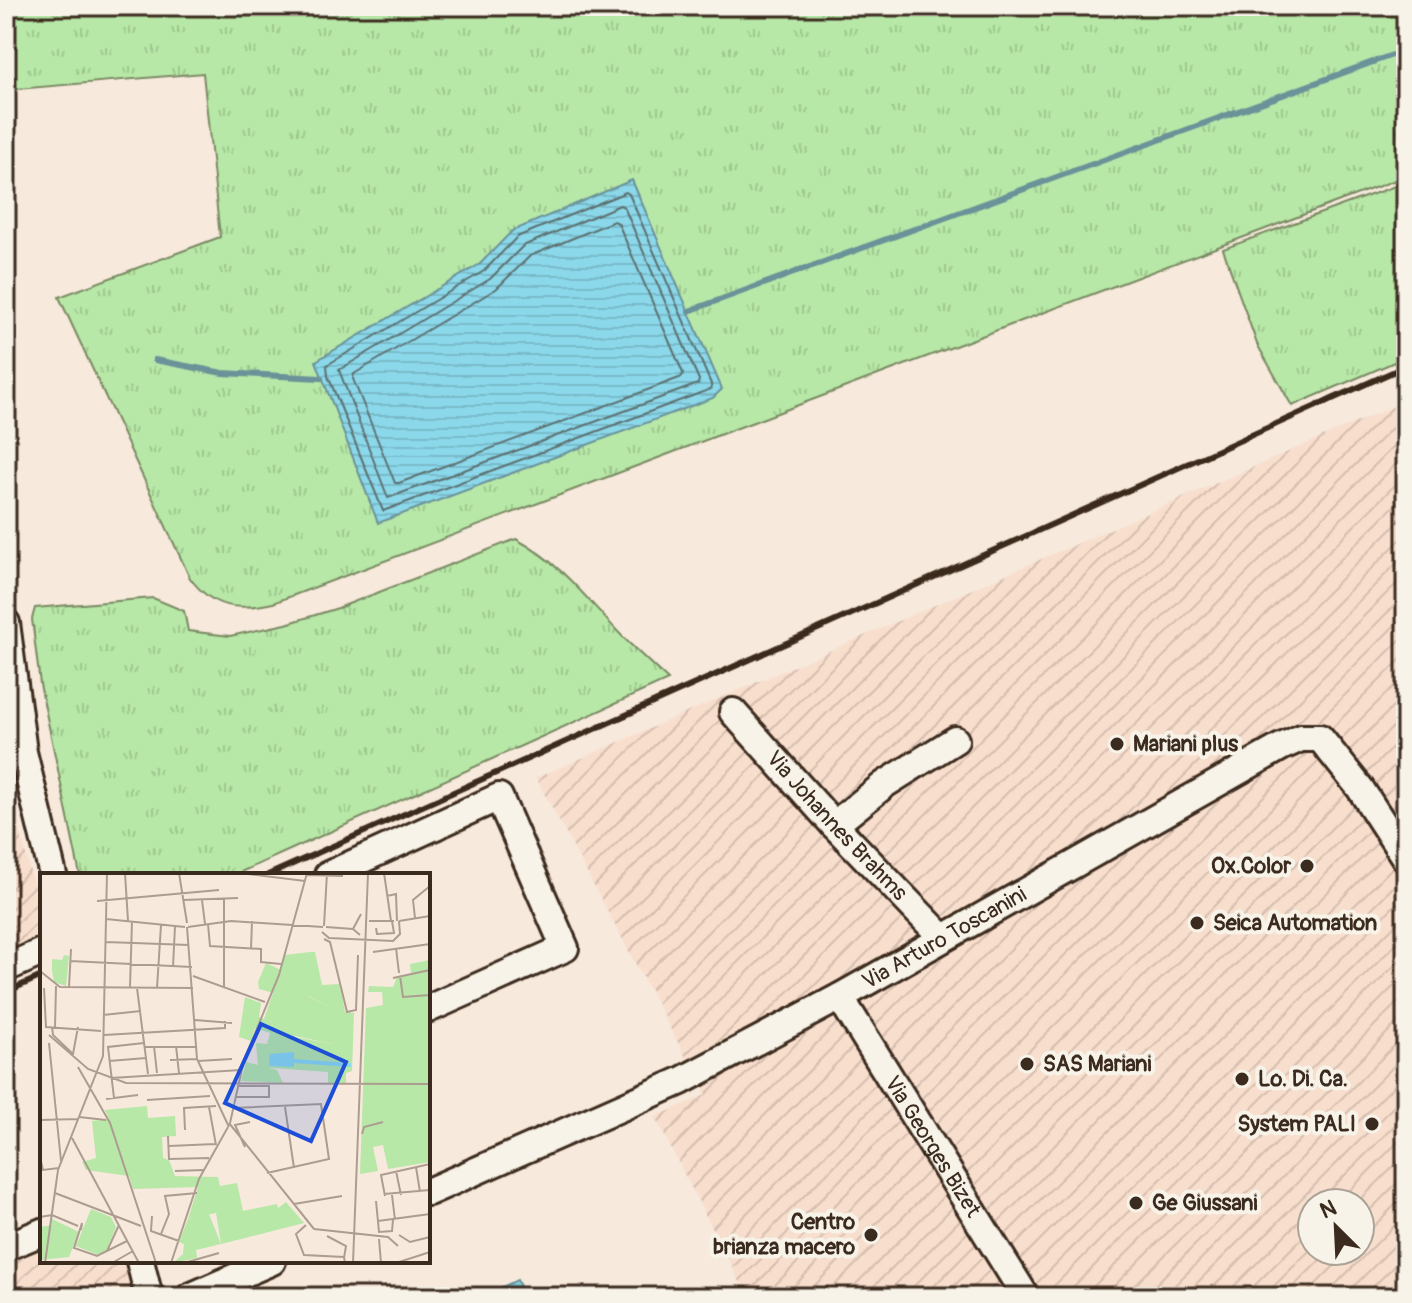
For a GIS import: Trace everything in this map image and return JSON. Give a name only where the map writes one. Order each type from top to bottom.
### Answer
[{"type":"street","points":[[6,623],[14,757],[52,873]]},
{"type":"street","name":"Via Johannes Brahms","points":[[733,712],[834,825],[943,938]]},
{"type":"street","name":"Via Arturo Toscanini","points":[[430,1191],[681,1081],[840,997],[1301,738],[1320,738],[1360,788],[1406,859]]},
{"type":"street","points":[[834,825],[885,784],[955,740]]},
{"type":"street","points":[[332,873],[499,797],[565,948],[430,1008]]},
{"type":"street","points":[[6,968],[40,953]]},
{"type":"street","name":"Via Georges Bizet","points":[[840,997],[1026,1297]]},
{"type":"street","points":[[6,1247],[40,1233]]},
{"type":"street","points":[[140,1263],[149,1297]]},
{"type":"street","points":[[190,1297],[267,1263]]},
{"type":"shaded area","points":[[1406,401],[1406,1297],[727,1297],[742,1286],[655,1117],[706,1095],[536,778]]},
{"type":"shaded area","points":[[6,791],[12,799],[40,911],[40,940],[6,955]]},
{"type":"shaded area","points":[[40,1246],[40,1263],[125,1263],[133,1297],[6,1297],[6,1261]]},
{"type":"green space","points":[[6,6],[1406,6],[1406,176],[273,603],[237,607],[217,602],[190,578],[59,297],[220,237],[203,73],[6,90]]},
{"type":"green space","points":[[1406,182],[1406,357],[1292,406],[1257,344],[1223,249]]},
{"type":"green space","points":[[516,539],[561,571],[668,680],[238,873],[80,873],[40,684],[32,619],[35,608],[153,598],[184,611],[188,631],[230,636],[286,624],[338,608]]},
{"type":"water","points":[[632,180],[722,389],[713,398],[378,523],[316,361],[480,264],[512,231]]},
{"type":"water","points":[[517,1280],[525,1297],[504,1297],[500,1288]]},
{"type":"waterway","points":[[689,311],[1406,50]]},
{"type":"waterway","points":[[155,360],[223,373],[321,378]]},
{"type":"railway","points":[[272,873],[1406,366]]},
{"type":"railway","points":[[6,992],[40,977]]},
{"type":"place","name":"Mariani plus","points":[[1117,744]]},
{"type":"place","name":"Ox.Color","points":[[1307,866]]},
{"type":"place","name":"Seica Automation","points":[[1197,923]]},
{"type":"place","name":"SAS Mariani","points":[[1027,1064]]},
{"type":"place","name":"Lo. Di. Ca.","points":[[1242,1079]]},
{"type":"place","name":"System PALI","points":[[1372,1124]]},
{"type":"place","name":"Ge Giussani","points":[[1136,1203]]},
{"type":"place","name":"Centro brianza macero","points":[[871,1235]]}]
